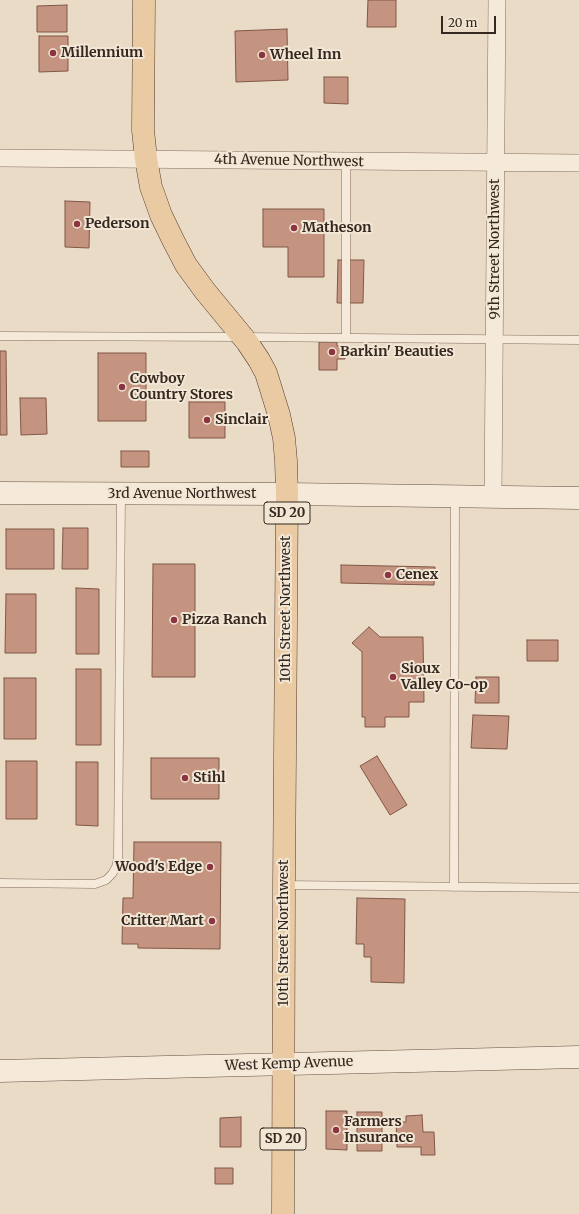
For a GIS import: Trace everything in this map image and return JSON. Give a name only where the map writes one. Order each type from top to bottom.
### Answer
[{"type":"main road","name":"10th Street Northwest","points":[[144,0],[143,105],[146,159],[152,187],[161,215],[172,240],[186,265],[243,337],[266,373],[279,415],[286,460],[283,1064]]},
{"type":"main road","name":"3rd Avenue Northwest","points":[[0,493],[287,494],[579,498]]},
{"type":"main road","name":"West Kemp Avenue","points":[[0,1071],[579,1057]]},
{"type":"main road","name":"SD 20","points":[[283,1064],[284,1214]]},
{"type":"street","name":"9th Street Northwest","points":[[493,497],[497,0]]},
{"type":"street","name":"4th Avenue Northwest","points":[[0,158],[579,163]]},
{"type":"lane","points":[[346,162],[346,338]]},
{"type":"lane","points":[[0,336],[579,340]]},
{"type":"lane","points":[[0,883],[95,884],[106,880],[116,868],[118,858],[121,494]]},
{"type":"lane","points":[[454,887],[455,497]]},
{"type":"lane","points":[[284,886],[579,888]]},
{"type":"building","points":[[368,0],[396,0],[396,27],[367,27]]},
{"type":"building","points":[[67,5],[67,32],[37,32],[37,6]]},
{"type":"building","name":"Wheel Inn","points":[[287,29],[288,80],[236,82],[235,31]]},
{"type":"building","name":"Millennium","points":[[39,36],[68,36],[68,71],[39,72]]},
{"type":"building","points":[[324,77],[348,77],[348,104],[324,103]]},
{"type":"building","name":"Pederson","points":[[65,201],[90,202],[89,248],[65,247]]},
{"type":"building","name":"Matheson","points":[[263,209],[324,209],[324,277],[288,277],[288,247],[263,247]]},
{"type":"building","points":[[338,260],[364,260],[363,303],[337,303]]},
{"type":"building","name":"Barkin' Beauties","points":[[319,342],[337,342],[337,346],[345,346],[345,359],[337,359],[337,370],[319,370]]},
{"type":"building","points":[[0,351],[6,351],[7,435],[0,435]]},
{"type":"building","name":"Cowboy Country Stores","points":[[98,353],[146,353],[146,421],[98,421]]},
{"type":"building","points":[[20,398],[46,398],[47,434],[21,435]]},
{"type":"building","name":"Sinclair","points":[[189,402],[225,402],[225,438],[189,438]]},
{"type":"building","points":[[121,451],[149,451],[149,467],[121,467]]},
{"type":"building","points":[[63,528],[88,528],[88,569],[62,569]]},
{"type":"building","points":[[6,529],[54,529],[54,569],[6,569]]},
{"type":"building","name":"Pizza Ranch","points":[[153,564],[195,564],[195,677],[152,677]]},
{"type":"building","name":"Cenex","points":[[341,565],[435,567],[434,585],[341,583]]},
{"type":"building","points":[[76,588],[99,589],[99,654],[76,654]]},
{"type":"building","points":[[6,594],[36,594],[36,653],[5,653]]},
{"type":"building","name":"Sioux Valley Co-op","points":[[369,627],[380,637],[423,637],[424,702],[409,702],[409,717],[385,717],[385,727],[365,727],[365,717],[362,717],[362,652],[352,643]]},
{"type":"building","points":[[527,640],[558,640],[558,661],[527,661]]},
{"type":"building","points":[[76,669],[101,669],[101,745],[76,745]]},
{"type":"building","points":[[476,677],[499,677],[499,703],[475,703]]},
{"type":"building","points":[[4,678],[36,678],[36,739],[4,739]]},
{"type":"building","points":[[473,715],[509,716],[507,749],[471,748]]},
{"type":"building","points":[[377,756],[407,805],[390,815],[360,766]]},
{"type":"building","name":"Stihl","points":[[151,758],[219,758],[219,799],[151,799]]},
{"type":"building","points":[[6,761],[37,761],[37,819],[6,819]]},
{"type":"building","points":[[76,762],[98,762],[98,826],[76,825]]},
{"type":"building","points":[[134,842],[221,842],[220,949],[138,948],[138,944],[122,944],[123,898],[133,898]]},
{"type":"building","points":[[357,898],[405,899],[404,983],[371,982],[371,957],[364,957],[364,944],[356,944]]},
{"type":"building","name":"Farmers Insurance","points":[[326,1111],[347,1111],[347,1150],[326,1149]]},
{"type":"building","points":[[357,1112],[382,1112],[382,1151],[357,1151]]},
{"type":"building","points":[[422,1115],[423,1132],[434,1132],[435,1155],[421,1155],[421,1147],[397,1147],[396,1122],[406,1122],[406,1116]]},
{"type":"building","points":[[241,1117],[241,1147],[220,1147],[220,1118]]},
{"type":"building","points":[[215,1168],[233,1168],[233,1184],[215,1184]]},
{"type":"place","name":"Millennium","points":[[53,53]]},
{"type":"place","name":"Wheel Inn","points":[[262,55]]},
{"type":"place","name":"Pederson","points":[[77,224]]},
{"type":"place","name":"Matheson","points":[[294,228]]},
{"type":"place","name":"Barkin' Beauties","points":[[332,352]]},
{"type":"place","name":"Cowboy Country Stores","points":[[122,387]]},
{"type":"place","name":"Sinclair","points":[[207,420]]},
{"type":"place","name":"Cenex","points":[[388,575]]},
{"type":"place","name":"Pizza Ranch","points":[[174,620]]},
{"type":"place","name":"Sioux Valley Co-op","points":[[393,677]]},
{"type":"place","name":"Stihl","points":[[185,778]]},
{"type":"place","name":"Wood's Edge","points":[[210,867]]},
{"type":"place","name":"Critter Mart","points":[[212,921]]},
{"type":"place","name":"Farmers Insurance","points":[[336,1130]]}]
